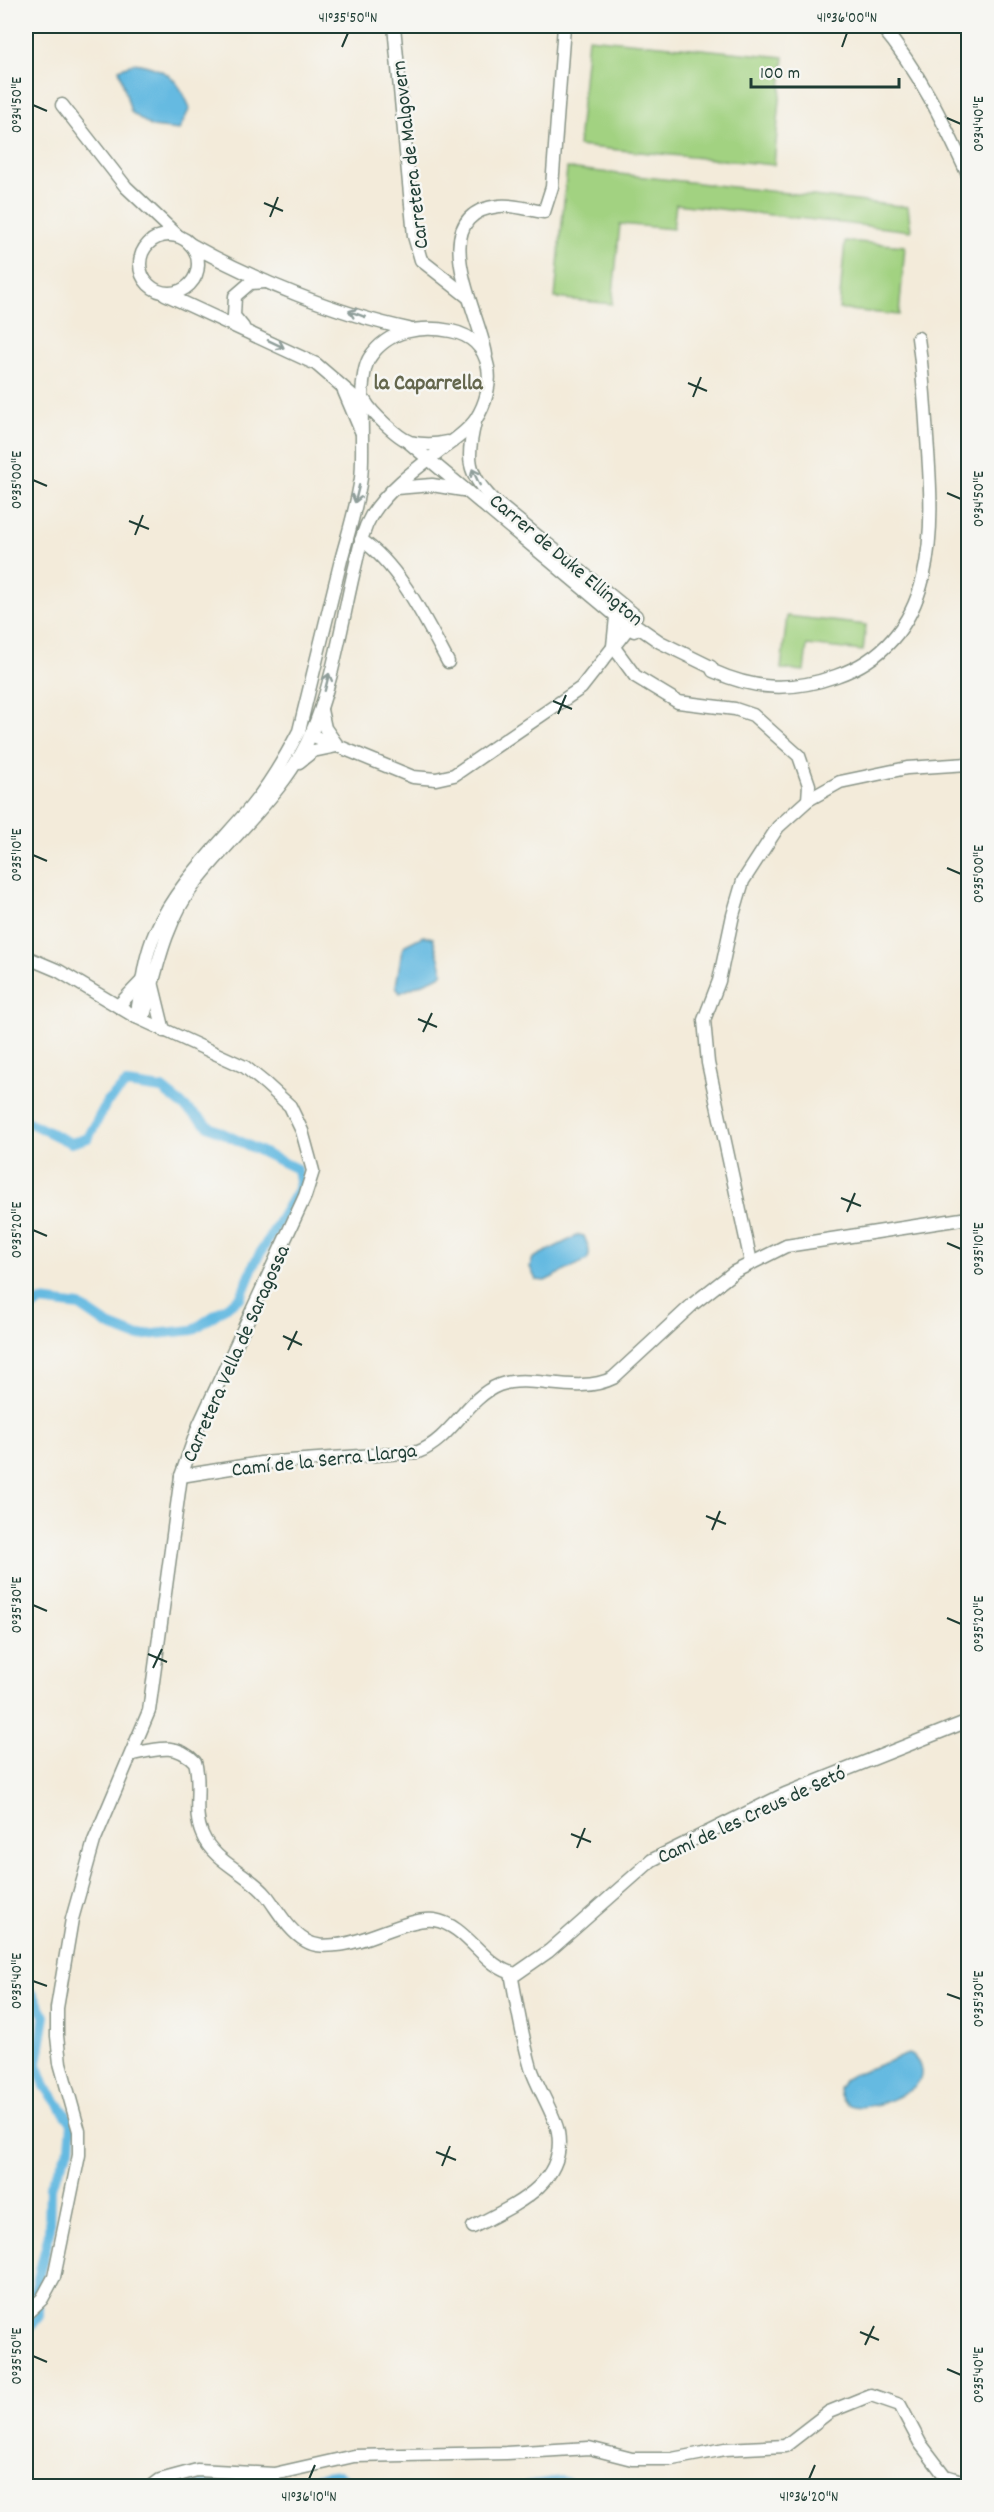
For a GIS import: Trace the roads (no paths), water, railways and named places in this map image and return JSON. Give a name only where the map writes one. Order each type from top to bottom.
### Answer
[{"type":"street","name":"Carretera de Malgovern","points":[[394,26],[414,236],[421,260],[469,297]]},
{"type":"street","points":[[118,1006],[147,982],[170,926],[195,884],[260,810],[291,769],[311,735],[321,706],[361,540],[373,513],[396,488],[475,422],[488,394],[489,369],[458,257],[460,237],[468,220],[482,209],[501,205],[544,212],[552,187],[564,26]]},
{"type":"street","points":[[881,26],[901,49],[969,175]]},
{"type":"street","points":[[62,105],[126,187],[178,236],[228,266],[380,323],[413,330],[454,332],[478,324]]},
{"type":"street","points":[[178,236],[158,236],[150,241],[140,258],[142,277],[147,285],[316,364],[344,391],[366,403],[408,441],[434,445],[452,442]]},
{"type":"street","points":[[165,294],[182,291],[195,278],[198,260],[190,244]]},
{"type":"street","points":[[244,329],[234,316],[235,296],[250,283],[267,281]]},
{"type":"street","points":[[139,1019],[155,933],[168,909],[204,860],[251,807],[288,752],[299,731],[360,482],[367,361],[378,346],[392,335],[413,330]]},
{"type":"street","points":[[454,332],[474,343],[486,356]]},
{"type":"street","name":"Carrer de Duke Ellington","points":[[629,627],[637,626],[660,642],[740,683],[761,687],[818,683],[854,670],[884,648],[904,626],[919,592],[929,557],[930,471],[926,394],[918,338]]},
{"type":"street","points":[[344,391],[364,436]]},
{"type":"street","name":"Carrer de Duke Ellington","points":[[475,422],[469,463],[477,483],[493,500],[679,650]]},
{"type":"street","name":"Carrer de Duke Ellington","points":[[408,441],[641,637],[688,664],[708,672],[712,670]]},
{"type":"street","name":"Carrer de Duke Ellington","points":[[396,488],[432,484],[465,490]]},
{"type":"street","points":[[361,540],[374,550],[414,598],[447,662]]},
{"type":"street","points":[[311,735],[413,777],[436,780],[454,775],[581,687],[629,627],[632,613]]},
{"type":"street","points":[[616,616],[613,646],[635,676],[678,702],[735,709],[753,715],[799,756],[809,785],[808,800]]},
{"type":"street","points":[[613,646],[641,637]]},
{"type":"street","points":[[306,702],[311,735]]},
{"type":"street","points":[[321,706],[324,728],[338,746]]},
{"type":"street","points":[[288,752],[311,735]]},
{"type":"street","points":[[291,769],[313,751],[338,746]]},
{"type":"street","points":[[751,1262],[708,1063],[704,1020],[719,981],[743,881],[778,827],[808,800],[840,782],[907,768],[969,764]]},
{"type":"street","name":"Carretera Vella de Saragossa","points":[[26,957],[59,971],[139,1019],[245,1067],[290,1106],[302,1131],[313,1171],[305,1196],[199,1425],[181,1476],[149,1711],[94,1841],[72,1919],[57,2008],[57,2036],[60,2063],[79,2131],[79,2155],[54,2277],[42,2299],[26,2314]]},
{"type":"street","points":[[147,982],[164,1031]]},
{"type":"street","name":"Camí de la Serra Llarga","points":[[181,1476],[261,1463],[418,1452],[440,1440],[478,1400],[498,1385],[516,1383],[583,1385],[604,1382],[613,1378],[693,1304],[751,1262],[786,1246],[969,1218]]},
{"type":"street","name":"Camí de les Creus de Setó","points":[[512,1973],[516,1974],[549,1951],[652,1860],[785,1794],[969,1721]]},
{"type":"street","points":[[132,1754],[169,1747],[188,1754],[195,1762],[198,1826],[207,1845],[267,1896],[282,1917],[304,1940],[320,1946],[340,1945],[417,1923],[438,1921],[452,1927],[502,1971],[512,1973],[531,2067],[558,2131],[557,2158],[544,2183],[522,2201],[473,2227]]},
{"type":"street","points":[[152,2487],[160,2480],[197,2470],[274,2474],[354,2456],[506,2453],[589,2448],[632,2459],[672,2459],[725,2449],[785,2446],[830,2412],[871,2395],[900,2405],[920,2443],[945,2476],[969,2483]]},
{"type":"water","points":[[135,63],[164,72],[181,89],[190,108],[179,130],[152,127],[131,112],[119,69]]},
{"type":"water","points":[[423,936],[433,938],[443,972],[440,976],[400,993],[396,986],[402,950],[405,945]]},
{"type":"water","points":[[579,1235],[584,1236],[588,1245],[587,1260],[545,1281],[536,1280],[530,1267],[533,1258]]},
{"type":"water","points":[[908,2054],[916,2059],[921,2072],[919,2081],[909,2091],[886,2102],[861,2107],[850,2105],[842,2099],[839,2089],[845,2079]]},
{"type":"waterway","points":[[26,1121],[71,1143],[88,1138],[107,1102],[126,1084],[162,1089],[210,1127],[297,1169],[300,1186],[255,1262],[241,1297],[193,1330],[136,1336],[108,1325],[80,1306],[41,1301],[26,1312]]},
{"type":"waterway","points":[[26,1992],[33,1995],[45,2016],[37,2064],[45,2086],[72,2123],[70,2147],[50,2187],[49,2234],[35,2291]]},
{"type":"waterway","points":[[26,2333],[39,2316],[39,2309]]},
{"type":"waterway","points":[[182,2486],[191,2481],[294,2482],[339,2475],[357,2486]]},
{"type":"waterway","points":[[526,2486],[562,2481],[577,2486]]},
{"type":"district","name":"la Caparrella","points":[[428,381]]}]
